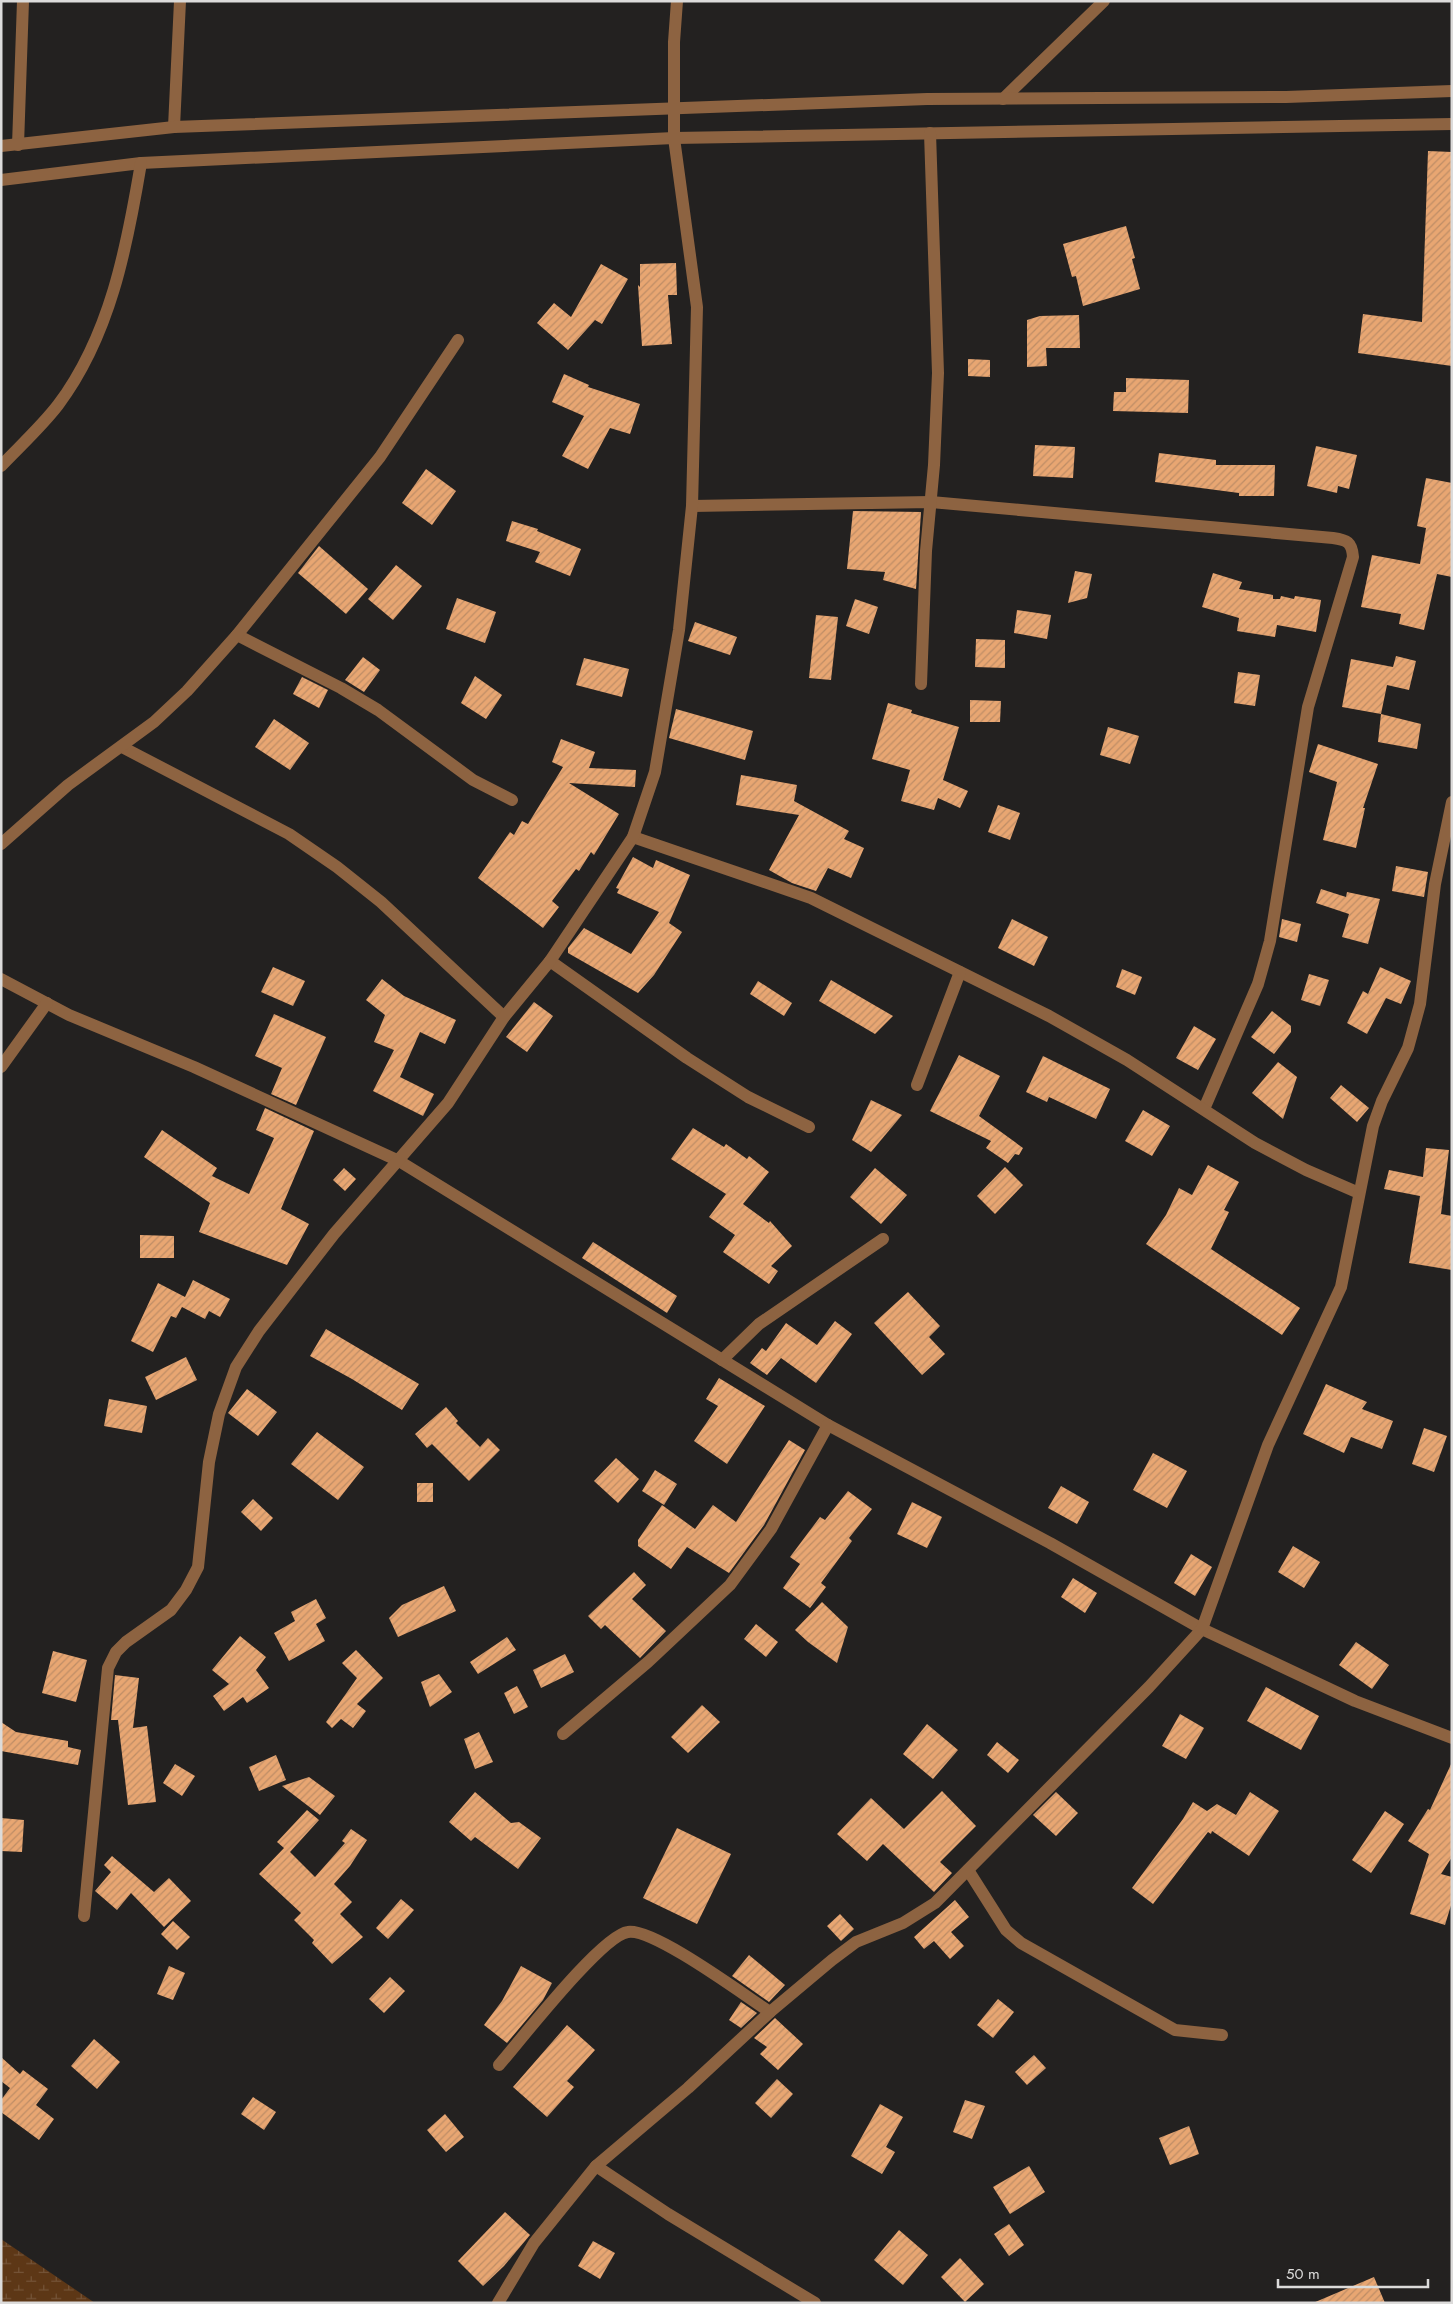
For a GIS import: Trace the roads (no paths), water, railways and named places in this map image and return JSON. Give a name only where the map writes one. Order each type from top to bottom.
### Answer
[{"type":"street","points":[[18,145],[23,1]]},
{"type":"street","points":[[174,127],[180,1]]},
{"type":"street","points":[[84,1916],[108,1668],[116,1652],[126,1642],[171,1610],[186,1590],[198,1567],[209,1462],[219,1414],[236,1366],[259,1331],[334,1234],[448,1103],[504,1017],[550,961],[633,837],[656,772],[679,630],[692,506],[697,307],[674,138],[674,42],[677,1]]},
{"type":"street","points":[[1003,99],[1104,1]]},
{"type":"street","points":[[1,146],[174,127],[675,108],[927,100],[1286,97],[1452,92]]},
{"type":"street","points":[[1,180],[141,163],[674,138],[1452,124]]},
{"type":"street","points":[[921,684],[926,551],[938,372],[930,133]]},
{"type":"street","points":[[1,466],[57,406],[79,373],[98,332],[129,234],[141,163]]},
{"type":"street","points":[[1,844],[68,785],[154,722],[187,691],[237,635],[380,457],[458,340]]},
{"type":"street","points":[[692,506],[930,502],[1333,538],[1344,540],[1352,546],[1353,557],[1308,707],[1270,942],[1258,984],[1204,1109]]},
{"type":"street","points":[[237,635],[371,705],[473,780],[512,800]]},
{"type":"street","points":[[122,747],[288,834],[337,867],[381,902],[504,1017]]},
{"type":"street","points":[[498,2303],[534,2243],[596,2166],[688,2088],[770,2012],[856,1942],[903,1923],[935,1903],[1148,1687],[1202,1629],[1268,1445],[1341,1288],[1373,1126],[1382,1101],[1408,1048],[1420,1004],[1435,884],[1452,802]]},
{"type":"street","points":[[633,837],[811,898],[1049,1016],[1127,1060],[1255,1144],[1306,1170],[1359,1193]]},
{"type":"street","points":[[550,961],[687,1058],[748,1097],[808,1127]]},
{"type":"street","points":[[916,1084],[960,972]]},
{"type":"street","points":[[1,979],[69,1015],[194,1067],[399,1161],[828,1425],[1050,1543],[1202,1629],[1355,1701],[1452,1738]]},
{"type":"street","points":[[1,1066],[47,1003]]},
{"type":"street","points":[[722,1360],[759,1324],[884,1238]]},
{"type":"street","points":[[564,1734],[648,1662],[730,1585],[771,1529],[828,1425]]},
{"type":"street","points":[[968,1870],[1006,1930],[1021,1943],[1175,2030],[1222,2035]]},
{"type":"street","points":[[499,2065],[587,1964],[610,1942],[628,1932],[643,1934],[664,1943],[770,2012]]},
{"type":"street","points":[[596,2166],[668,2214],[816,2303]]}]
